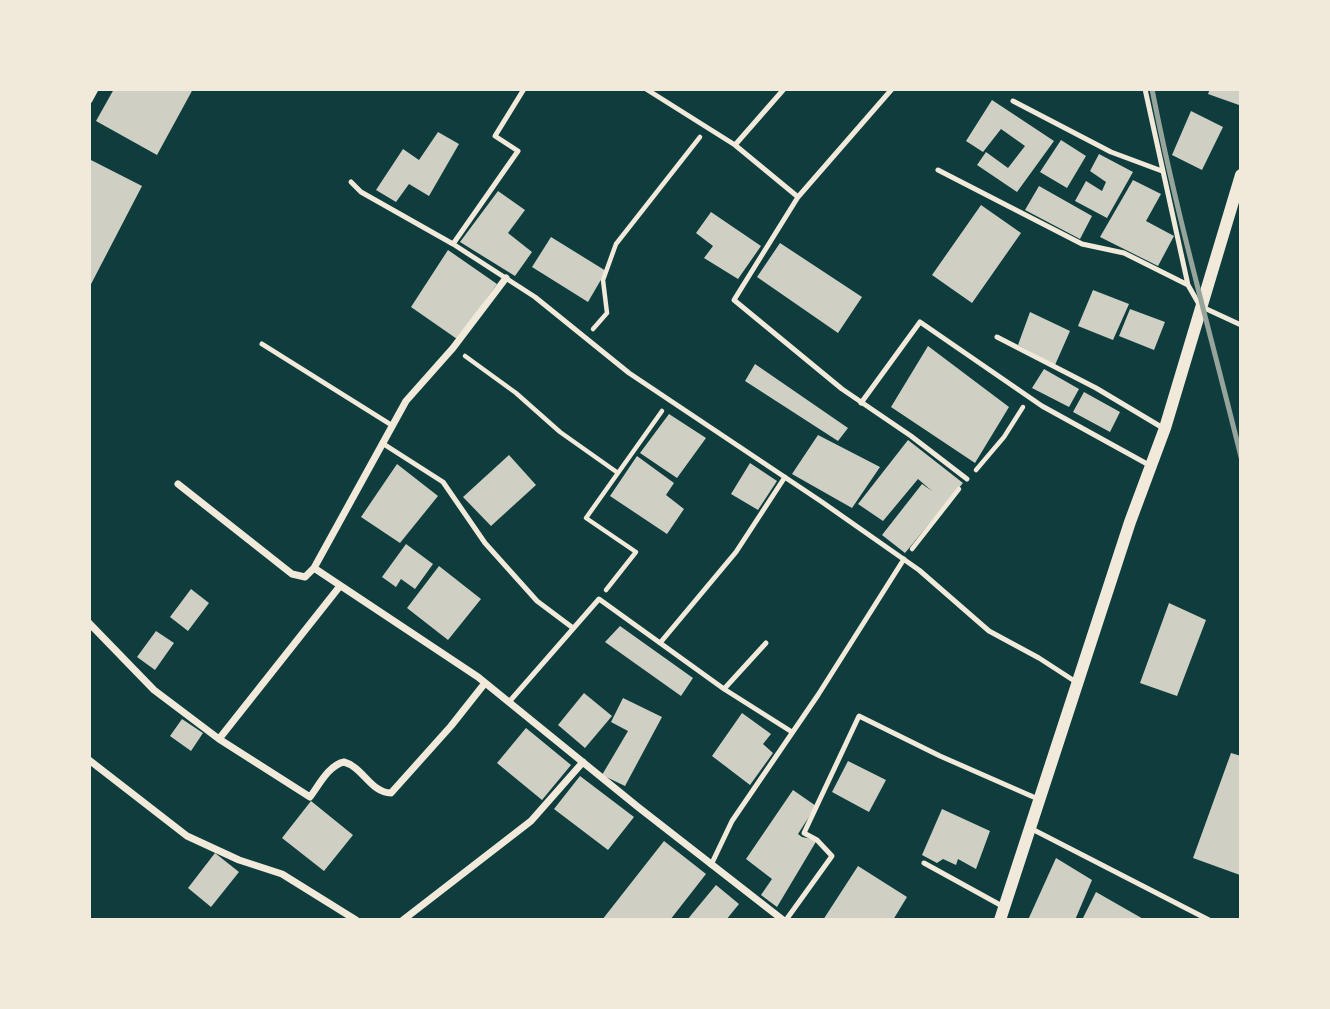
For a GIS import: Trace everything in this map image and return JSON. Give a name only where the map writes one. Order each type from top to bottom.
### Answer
[{"type":"street","points":[[89,100],[95,89]]},
{"type":"street","points":[[1002,914],[1165,428],[1241,175]]},
{"type":"street","points":[[178,484],[292,574],[305,577],[314,568],[406,401],[453,348],[506,278]]},
{"type":"street","points":[[314,568],[485,683],[711,865],[784,920]]},
{"type":"street","points":[[219,739],[340,586]]},
{"type":"street","points":[[89,622],[154,690],[219,739],[310,797],[330,771],[338,763],[344,762],[358,770],[384,793],[391,793],[485,683]]},
{"type":"street","points":[[89,760],[187,836],[239,860],[282,874],[356,920]]},
{"type":"street","points":[[403,920],[531,821],[583,762]]},
{"type":"lane","points":[[453,244],[518,151],[495,136],[524,89]]},
{"type":"lane","points":[[646,89],[735,145],[798,197]]},
{"type":"lane","points":[[735,145],[785,89]]},
{"type":"lane","points":[[892,89],[798,197],[734,300],[795,353],[860,403],[911,436],[967,479]]},
{"type":"lane","points":[[1145,89],[1188,285],[1200,306],[1241,325]]},
{"type":"lane","points":[[1013,101],[1111,152],[1162,171]]},
{"type":"lane","points":[[938,170],[1082,244],[1124,253],[1188,285]]},
{"type":"lane","points":[[351,182],[361,192],[453,244],[535,297],[629,373],[904,559],[989,631],[1078,683]]},
{"type":"lane","points":[[860,403],[920,322],[1042,406],[1151,466]]},
{"type":"lane","points":[[997,337],[1096,388],[1165,428]]},
{"type":"lane","points":[[262,344],[393,426]]},
{"type":"lane","points":[[382,443],[443,482],[485,543],[537,601],[573,628]]},
{"type":"lane","points":[[660,643],[736,552],[785,477]]},
{"type":"lane","points":[[711,865],[732,821],[904,559]]},
{"type":"lane","points":[[509,702],[599,599],[724,688],[792,732]]},
{"type":"lane","points":[[724,688],[766,643]]},
{"type":"lane","points":[[784,920],[832,856],[817,840],[804,833],[859,716],[940,756],[1040,799]]},
{"type":"lane","points":[[1030,828],[1209,920]]},
{"type":"lane","points":[[924,863],[1002,914]]},
{"type":"path","points":[[585,338],[607,313],[603,280],[616,244],[707,127]]},
{"type":"path","points":[[453,348],[516,393],[560,432],[618,473]]},
{"type":"path","points":[[599,599],[636,552],[586,518],[669,401]]},
{"type":"building","points":[[114,89],[193,89],[157,155],[96,121]]},
{"type":"building","points":[[1210,89],[1241,89],[1239,105],[1208,94]]},
{"type":"building","points":[[992,100],[1054,141],[1017,192],[977,165],[986,152],[1008,168],[1025,146],[1001,129],[983,152],[966,141]]},
{"type":"building","points":[[1191,111],[1223,127],[1202,170],[1172,155]]},
{"type":"building","points":[[438,132],[459,144],[429,196],[409,184],[396,202],[376,190],[403,149],[419,160]]},
{"type":"building","points":[[1061,140],[1086,156],[1067,188],[1040,172]]},
{"type":"building","points":[[1099,154],[1133,172],[1107,218],[1075,201],[1086,181],[1102,191],[1106,182],[1090,171]]},
{"type":"building","points":[[89,159],[142,186],[89,288]]},
{"type":"building","points":[[1133,180],[1161,194],[1146,221],[1174,236],[1158,266],[1100,237]]},
{"type":"building","points":[[1039,186],[1092,216],[1080,239],[1025,210]]},
{"type":"building","points":[[498,191],[525,210],[508,233],[532,252],[515,276],[460,242]]},
{"type":"building","points":[[981,205],[1021,233],[972,303],[932,275]]},
{"type":"building","points":[[711,212],[761,246],[738,279],[704,258],[713,246],[696,233]]},
{"type":"building","points":[[551,237],[606,271],[588,302],[532,267]]},
{"type":"building","points":[[780,243],[862,297],[838,333],[757,277]]},
{"type":"building","points":[[448,250],[497,284],[457,339],[411,307]]},
{"type":"building","points":[[1093,290],[1129,304],[1113,340],[1078,326]]},
{"type":"building","points":[[1130,309],[1165,322],[1154,350],[1119,336]]},
{"type":"building","points":[[1030,312],[1070,331],[1055,365],[1018,345]]},
{"type":"building","points":[[928,346],[1009,407],[975,463],[891,407]]},
{"type":"building","points":[[755,364],[848,428],[838,441],[745,381]]},
{"type":"building","points":[[1044,369],[1079,389],[1069,407],[1032,388]]},
{"type":"building","points":[[1084,392],[1120,412],[1110,432],[1073,412]]},
{"type":"building","points":[[669,414],[706,438],[677,478],[640,453]]},
{"type":"building","points":[[818,435],[880,467],[852,508],[792,474]]},
{"type":"building","points":[[908,440],[963,483],[905,553],[882,535],[922,484],[932,491],[918,479],[883,521],[858,504]]},
{"type":"building","points":[[509,455],[536,485],[491,526],[463,497]]},
{"type":"building","points":[[637,456],[674,483],[666,495],[684,509],[667,534],[610,496]]},
{"type":"building","points":[[750,463],[777,481],[758,510],[731,494]]},
{"type":"building","points":[[397,464],[438,496],[400,543],[361,517]]},
{"type":"building","points":[[406,544],[433,564],[415,589],[401,579],[396,587],[382,577]]},
{"type":"building","points":[[439,566],[481,599],[448,640],[407,608]]},
{"type":"building","points":[[191,589],[209,603],[188,631],[170,617]]},
{"type":"building","points":[[1169,603],[1206,620],[1177,696],[1140,683]]},
{"type":"building","points":[[620,626],[693,678],[681,696],[605,642]]},
{"type":"building","points":[[156,631],[174,643],[155,670],[137,657]]},
{"type":"building","points":[[584,693],[612,716],[585,748],[558,725]]},
{"type":"building","points":[[623,698],[662,717],[625,786],[602,775],[628,731],[611,722]]},
{"type":"building","points":[[742,713],[771,734],[763,744],[773,753],[750,785],[712,756]]},
{"type":"building","points":[[182,719],[203,733],[191,751],[170,736]]},
{"type":"building","points":[[526,728],[571,765],[542,800],[497,763]]},
{"type":"building","points":[[1231,753],[1241,756],[1240,875],[1193,858]]},
{"type":"building","points":[[848,761],[886,780],[869,812],[832,792]]},
{"type":"building","points":[[580,776],[634,817],[608,850],[554,809]]},
{"type":"building","points":[[793,790],[816,806],[798,834],[817,840],[777,907],[761,895],[772,879],[746,859]]},
{"type":"building","points":[[311,801],[353,835],[324,871],[282,838]]},
{"type":"building","points":[[942,809],[990,831],[976,869],[958,859],[956,865],[943,859],[937,863],[922,855]]},
{"type":"building","points":[[664,841],[706,874],[670,920],[602,920]]},
{"type":"building","points":[[215,853],[239,872],[211,907],[188,888]]},
{"type":"building","points":[[1056,858],[1092,880],[1075,920],[1028,920]]},
{"type":"building","points":[[858,866],[907,897],[893,920],[823,920]]},
{"type":"building","points":[[716,885],[739,904],[726,920],[687,920]]},
{"type":"building","points":[[1096,892],[1145,920],[1082,920]]},
{"type":"railway","points":[[1152,89],[1183,228],[1241,457]]}]
